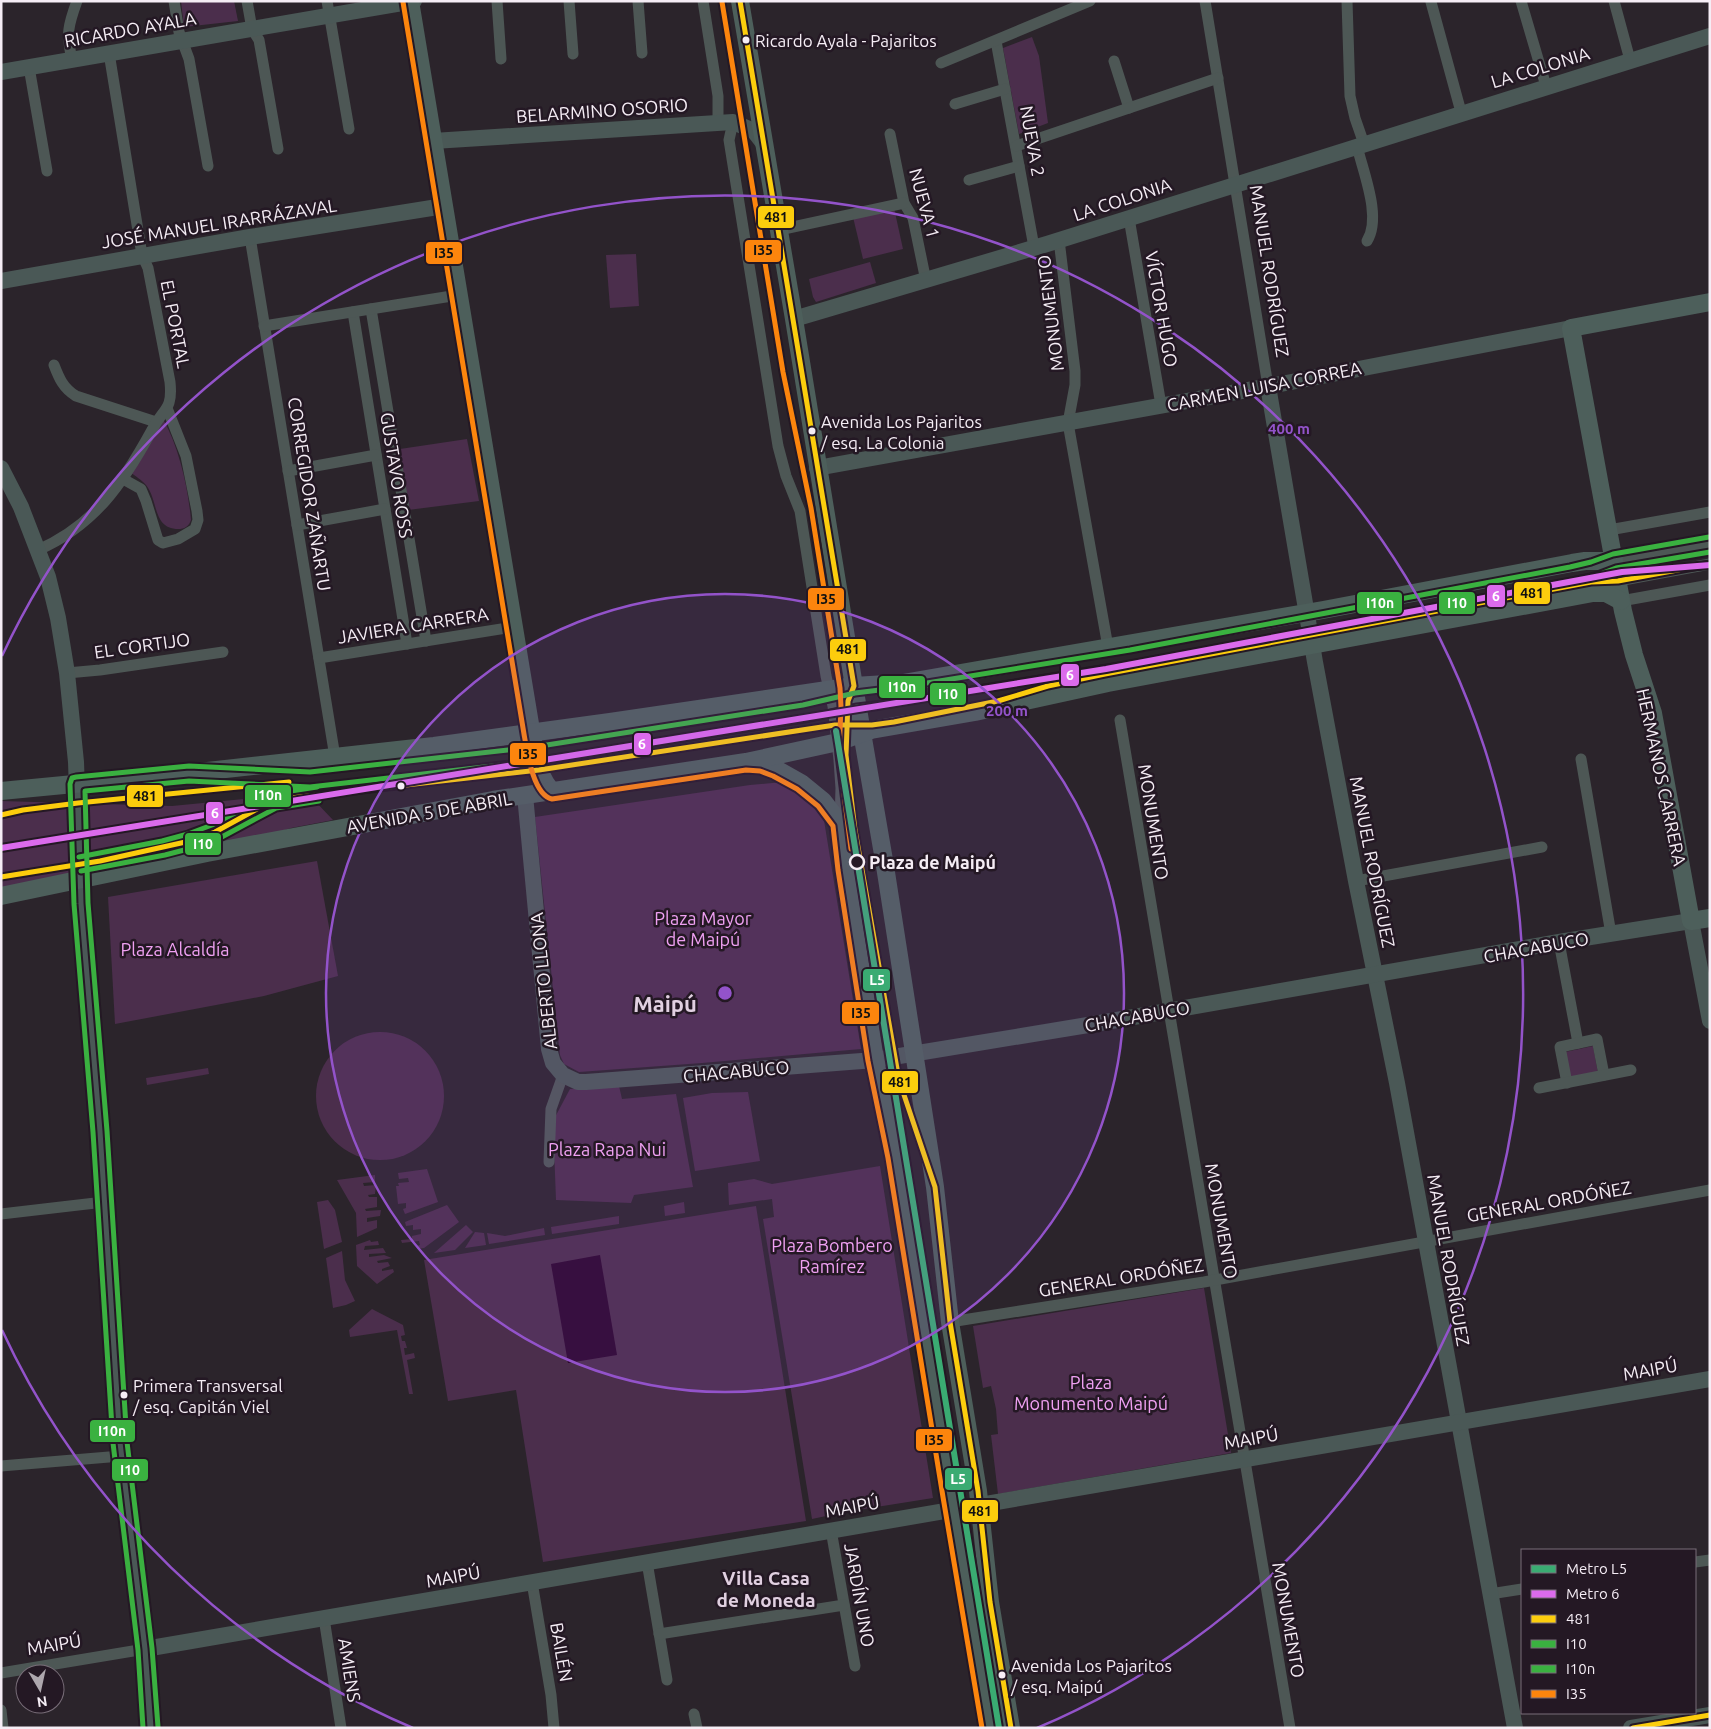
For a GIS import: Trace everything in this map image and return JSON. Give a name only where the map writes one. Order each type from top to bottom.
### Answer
[{"type":"main road","points":[[740,1],[885,866],[935,1186],[950,1322],[980,1506],[990,1602],[1011,1728]]},
{"type":"main road","points":[[410,2],[531,733],[539,770],[545,784],[552,792]]},
{"type":"main road","name":"CARMEN LUISA CORREA","points":[[1571,328],[1710,302]]},
{"type":"main road","name":"HERMANOS CARRERA","points":[[1571,328],[1621,601],[1629,639],[1653,713],[1691,921]]},
{"type":"main road","points":[[1,791],[335,757],[531,733],[854,686],[903,682],[1307,612],[1572,563],[1614,561]]},
{"type":"main road","name":"AVENIDA 5 DE ABRIL","points":[[1,896],[370,822],[525,795],[746,762],[838,742],[871,730],[975,712],[1108,683],[1593,593],[1606,593],[1621,601]]},
{"type":"main road","points":[[746,762],[762,764],[776,769],[802,783],[822,801],[840,823],[845,869],[875,1060],[895,1157],[952,1510],[990,1728]]},
{"type":"main road","name":"CHACABUCO","points":[[1691,921],[1710,918]]},
{"type":"street","points":[[72,60],[68,31],[77,1]]},
{"type":"street","points":[[174,1],[179,32],[190,59],[208,166]]},
{"type":"street","points":[[248,1],[252,29],[260,40],[278,149]]},
{"type":"street","name":"RICARDO AYALA","points":[[1,72],[252,29],[328,8],[414,1]]},
{"type":"street","points":[[497,1],[501,59]]},
{"type":"street","points":[[569,1],[574,54]]},
{"type":"street","points":[[638,1],[642,53]]},
{"type":"street","points":[[704,1],[718,96],[729,140],[778,446],[786,476],[800,511],[833,706],[841,788],[840,823]]},
{"type":"street","points":[[941,63],[1090,1]]},
{"type":"street","name":"MANUEL RODRÍGUEZ","points":[[1205,1],[1312,645],[1356,881],[1397,1083],[1515,1728]]},
{"type":"street","points":[[1347,1],[1350,96],[1373,222],[1366,241]]},
{"type":"street","points":[[1521,1],[1546,86]]},
{"type":"street","points":[[1614,1],[1630,60]]},
{"type":"street","points":[[1432,2],[1461,112]]},
{"type":"street","points":[[328,8],[349,129]]},
{"type":"street","name":"LA COLONIA","points":[[794,319],[1059,240],[1461,112],[1710,36]]},
{"type":"street","name":"NUEVA 2","points":[[996,41],[1034,247]]},
{"type":"street","name":"EL PORTAL","points":[[109,53],[142,256],[148,268],[170,382],[168,408]]},
{"type":"street","points":[[1114,61],[1129,108]]},
{"type":"street","points":[[29,67],[47,171]]},
{"type":"street","points":[[1016,146],[1218,78]]},
{"type":"street","points":[[954,104],[1005,89]]},
{"type":"street","name":"BELARMINO OSORIO","points":[[433,141],[725,122],[754,131],[764,144]]},
{"type":"street","name":"NUEVA 1","points":[[890,134],[904,203],[913,218],[926,281]]},
{"type":"street","points":[[969,180],[1019,166]]},
{"type":"street","points":[[779,230],[904,203]]},
{"type":"street","name":"JOSÉ MANUEL IRARRÁZAVAL","points":[[1,280],[444,206]]},
{"type":"street","name":"VÍCTOR HUGO","points":[[1129,218],[1161,405]]},
{"type":"street","name":"CORREGIDOR ZAÑARTU","points":[[250,237],[335,757]]},
{"type":"street","name":"MONUMENTO","points":[[1059,240],[1076,371],[1068,423],[1108,647]]},
{"type":"street","points":[[264,326],[458,295]]},
{"type":"street","name":"GUSTAVO ROSS","points":[[371,309],[426,641]]},
{"type":"street","name":"GUSTAVO ROSS","points":[[353,312],[407,644]]},
{"type":"street","name":"CARMEN LUISA CORREA","points":[[817,468],[1268,386],[1571,328]]},
{"type":"street","points":[[54,364],[61,382],[66,389],[76,396],[156,422]]},
{"type":"street","points":[[38,550],[81,526],[95,513],[123,479],[156,422],[168,408],[186,456],[197,511],[198,520],[195,529],[178,540],[162,542],[158,540],[146,501],[140,489],[123,479]]},
{"type":"street","points":[[288,471],[376,455]]},
{"type":"street","points":[[1,468],[20,506],[54,596],[67,673],[77,784],[80,880],[121,1456],[145,1649],[151,1728]]},
{"type":"street","points":[[297,525],[385,509]]},
{"type":"street","points":[[1609,530],[1710,512]]},
{"type":"street","points":[[1614,561],[1710,544]]},
{"type":"street","points":[[1618,581],[1710,564]]},
{"type":"street","name":"AVENIDA 5 DE ABRIL","points":[[1621,601],[1710,585]]},
{"type":"street","name":"JAVIERA CARRERA","points":[[318,658],[513,627]]},
{"type":"street","name":"EL CORTIJO","points":[[67,673],[223,652]]},
{"type":"street","name":"MONUMENTO","points":[[1120,720],[1290,1728]]},
{"type":"street","points":[[1581,759],[1611,934]]},
{"type":"street","name":"ALBERTO LLONA","points":[[525,795],[549,1049],[553,1063],[562,1074],[551,1109],[550,1162]]},
{"type":"street","points":[[1356,881],[1542,847]]},
{"type":"street","name":"CHACABUCO","points":[[562,1074],[578,1082],[586,1082],[875,1060],[1691,921]]},
{"type":"street","name":"HERMANOS CARRERA","points":[[1691,921],[1710,1021]]},
{"type":"street","points":[[1559,942],[1578,1043]]},
{"type":"street","points":[[1567,1083],[1560,1046],[1597,1039],[1604,1075]]},
{"type":"street","points":[[1540,1088],[1632,1070]]},
{"type":"street","name":"GENERAL ORDÓÑEZ","points":[[950,1322],[1214,1280],[1710,1190]]},
{"type":"street","points":[[1,1214],[104,1202]]},
{"type":"street","name":"MAIPÚ","points":[[1,1673],[1710,1380]]},
{"type":"street","points":[[1,1466],[121,1456]]},
{"type":"street","name":"JARDÍN UNO","points":[[831,1530],[855,1666]]},
{"type":"street","points":[[1696,1562],[1710,1560]]},
{"type":"street","points":[[647,1562],[667,1680]]},
{"type":"street","name":"BAILÉN","points":[[532,1582],[551,1696],[554,1727]]},
{"type":"street","points":[[1490,1594],[1521,1589]]},
{"type":"street","points":[[659,1634],[844,1604]]},
{"type":"street","name":"AMIENS","points":[[324,1618],[340,1728]]},
{"type":"street","points":[[1,1710],[3,1728]]},
{"type":"street","points":[[694,1714],[696,1728]]},
{"type":"street","points":[[1631,1728],[1701,1720]]},
{"type":"street","points":[[550,1728],[554,1727]]},
{"type":"green space","points":[[181,1],[234,1],[238,21],[184,27]]},
{"type":"green space","points":[[1032,37],[1039,56],[1048,123],[1019,134],[1003,48]]},
{"type":"green space","points":[[894,208],[903,249],[863,259],[853,217]]},
{"type":"green space","points":[[636,254],[639,306],[610,308],[606,255]]},
{"type":"green space","points":[[870,262],[876,283],[816,302],[809,279]]},
{"type":"green space","points":[[163,419],[174,442],[188,494],[191,520],[187,526],[180,529],[171,528],[160,520],[146,485],[130,472]]},
{"type":"green space","points":[[467,439],[479,501],[408,510],[400,449]]},
{"type":"green space","name":"Plaza Mayor de Maipú","points":[[783,782],[795,788],[822,808],[861,1049],[579,1072],[564,1064],[560,1055],[535,817],[750,785]]},
{"type":"green space","points":[[254,798],[314,800],[333,820],[291,828],[167,867],[1,889],[1,801],[172,806]]},
{"type":"green space","name":"Plaza Alcaldía","points":[[317,861],[338,976],[264,996],[115,1024],[108,897]]},
{"type":"green space","points":[[380,1032],[404,1037],[425,1051],[439,1072],[444,1096],[439,1120],[425,1141],[404,1155],[380,1160],[356,1155],[335,1141],[321,1120],[316,1096],[321,1072],[335,1051],[356,1037]]},
{"type":"green space","points":[[1593,1046],[1598,1073],[1570,1078],[1565,1052]]},
{"type":"green space","points":[[208,1068],[209,1074],[147,1085],[146,1078]]},
{"type":"green space","name":"Plaza Rapa Nui","points":[[619,1086],[622,1099],[676,1094],[693,1187],[634,1195],[631,1203],[556,1200],[553,1121],[570,1089]]},
{"type":"green space","points":[[748,1092],[760,1161],[695,1171],[683,1098],[712,1093]]},
{"type":"green space","name":"Plaza Bombero Ramírez","points":[[880,1166],[933,1498],[812,1519],[763,1219],[774,1217],[772,1199],[729,1205],[728,1183],[754,1179],[772,1184]]},
{"type":"green space","points":[[427,1169],[438,1202],[405,1214],[403,1209],[406,1208],[406,1203],[398,1204],[396,1186],[399,1186],[398,1183],[409,1182],[408,1178],[399,1179],[398,1173]]},
{"type":"green space","points":[[375,1175],[375,1182],[363,1183],[364,1186],[376,1185],[375,1194],[368,1195],[369,1197],[377,1197],[377,1207],[365,1209],[366,1211],[381,1210],[380,1216],[367,1218],[367,1222],[377,1220],[377,1228],[357,1237],[356,1213],[337,1180]]},
{"type":"green space","points":[[328,1200],[335,1210],[342,1242],[324,1249],[317,1202]]},
{"type":"green space","points":[[684,1202],[685,1213],[665,1216],[664,1206]]},
{"type":"green space","points":[[447,1205],[459,1222],[424,1248],[417,1249],[417,1246],[420,1245],[419,1241],[402,1243],[401,1240],[412,1239],[412,1236],[421,1234],[421,1229],[413,1230],[413,1225],[406,1226],[405,1222]]},
{"type":"green space","points":[[756,1206],[806,1521],[543,1562],[516,1390],[448,1401],[424,1260]]},
{"type":"green space","points":[[619,1216],[619,1224],[552,1234],[551,1227]]},
{"type":"green space","points":[[466,1225],[473,1232],[455,1250],[434,1253]]},
{"type":"green space","points":[[544,1228],[545,1235],[489,1244],[487,1233],[505,1236]]},
{"type":"green space","points":[[475,1232],[484,1233],[486,1245],[465,1248]]},
{"type":"green space","points":[[370,1240],[371,1242],[378,1241],[379,1245],[365,1246],[364,1250],[383,1248],[386,1253],[369,1254],[369,1257],[384,1255],[392,1258],[377,1261],[378,1263],[388,1262],[390,1266],[382,1269],[382,1271],[393,1269],[394,1272],[377,1284],[357,1266],[356,1245]]},
{"type":"green space","points":[[342,1251],[345,1280],[355,1301],[333,1308],[326,1258]]},
{"type":"green space","name":"Plaza Monumento Maipú","points":[[1204,1288],[1231,1453],[998,1494],[991,1435],[998,1434],[996,1409],[991,1386],[983,1388],[973,1326]]},
{"type":"green space","points":[[372,1309],[403,1325],[405,1335],[401,1336],[407,1348],[404,1348],[405,1355],[414,1353],[415,1358],[407,1360],[413,1394],[409,1394],[397,1330],[350,1337],[349,1330]]},
{"type":"shaded area","points":[[600,1255],[617,1355],[568,1363],[551,1264]]},
{"type":"metro line","name":"6","points":[[1,848],[1106,669],[1622,572],[1710,565]]},
{"type":"metro line","name":"L5","points":[[836,731],[999,1728]]},
{"type":"transit line","name":"481","points":[[740,1],[854,686],[848,701],[846,755],[855,830],[899,1080],[935,1187],[950,1322],[978,1491],[990,1602],[1011,1728]]},
{"type":"transit line","name":"I35","points":[[403,2],[524,734],[529,761],[540,790],[545,796],[552,799],[746,770],[760,771],[797,789],[818,806],[833,826],[838,870],[868,1061],[888,1158],[982,1728]]},
{"type":"transit line","name":"I35","points":[[722,2],[783,372],[811,508],[840,688],[839,755],[851,849]]},
{"type":"transit line","name":"I10n","points":[[143,1728],[138,1650],[113,1443],[93,1132],[74,904],[70,784],[72,778],[189,766],[310,772],[534,747],[803,705],[855,693],[1130,650],[1570,567],[1613,554],[1709,537]]},
{"type":"transit line","name":"I10","points":[[158,1727],[152,1648],[127,1442],[107,1131],[88,903],[85,791],[189,781],[310,787],[536,761],[805,719],[857,707],[1132,664],[1573,581],[1595,576],[1616,568],[1710,552]]},
{"type":"transit line","name":"481","points":[[1,877],[100,861],[190,841],[215,832],[257,809],[282,799],[539,770],[835,725],[872,725],[894,722],[998,701],[1048,686],[1105,674],[1591,582],[1618,581],[1710,564]]},
{"type":"transit line","name":"481","points":[[1,815],[23,810],[78,803],[289,782]]},
{"type":"transit line","name":"I10n","points":[[79,857],[188,834],[212,825],[271,794],[317,787]]},
{"type":"transit line","name":"I10","points":[[81,871],[192,848],[218,839],[276,808],[319,801]]},
{"type":"transit line","name":"481","points":[[1633,1728],[1710,1715]]},
{"type":"place","name":"Ricardo Ayala - Pajaritos","points":[[746,40]]},
{"type":"place","name":"Avenida Los Pajaritos / esq. La Colonia","points":[[812,431]]},
{"type":"place","name":"Plaza de Maipú","points":[[857,862]]},
{"type":"place","name":"Primera Transversal / esq. Capitán Viel","points":[[124,1395]]},
{"type":"place","name":"Avenida Los Pajaritos / esq. Maipú","points":[[1002,1675]]},
{"type":"district","name":"Maipú","points":[[665,1003]]},
{"type":"district","name":"Villa Casa de Moneda","points":[[766,1589]]}]
